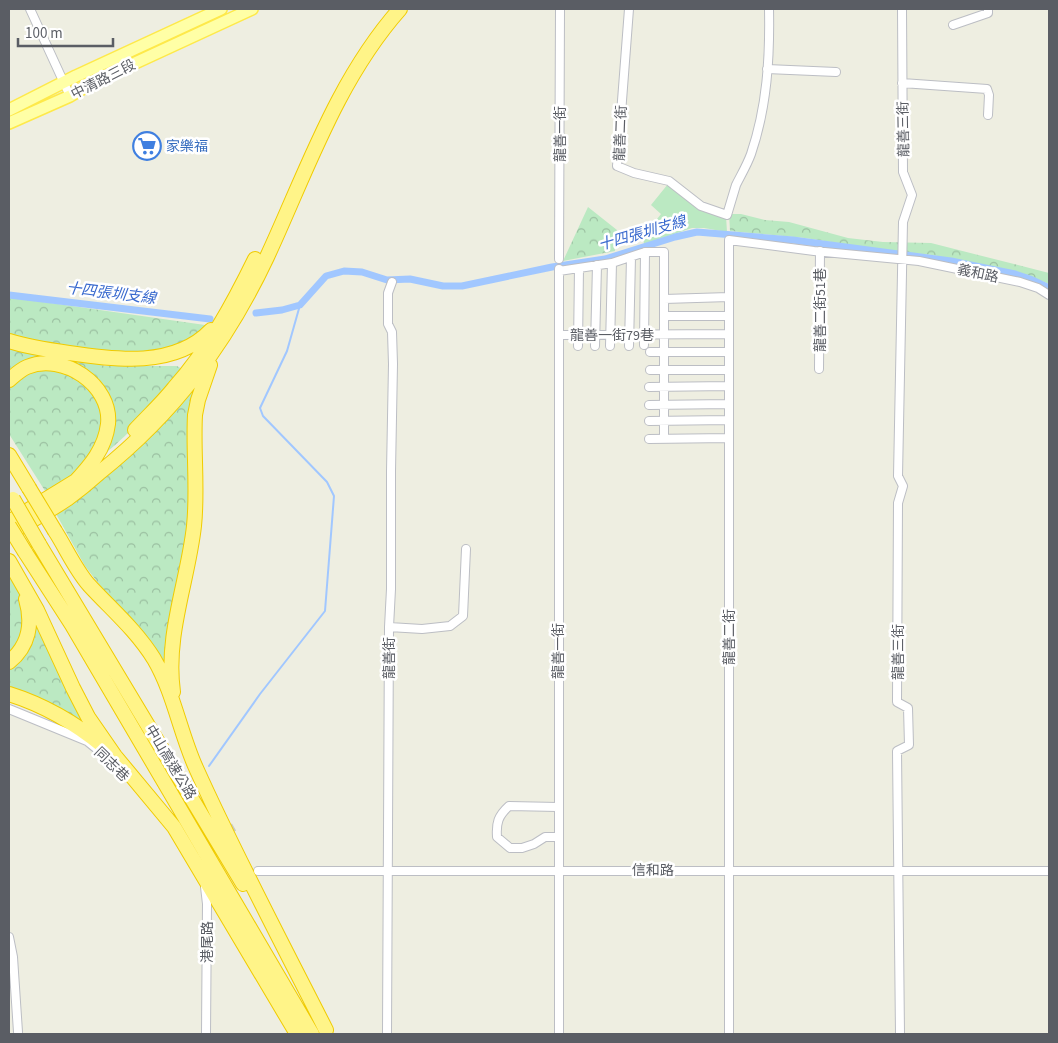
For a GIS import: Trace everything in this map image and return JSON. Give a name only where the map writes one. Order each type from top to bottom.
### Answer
[{"type":"highway","points":[[9,534],[68,499],[120,456],[167,411],[194,371],[231,307],[268,233],[334,90],[360,46],[387,9]]},
{"type":"highway","points":[[322,1033],[186,747],[176,710],[171,658],[175,625],[191,552],[194,523],[196,415],[204,379],[218,346],[259,274],[343,92],[369,48],[400,9]]},
{"type":"highway","points":[[78,355],[122,359],[173,354],[203,337],[231,307]]},
{"type":"highway","points":[[9,341],[24,346],[124,364],[179,362],[194,371]]},
{"type":"highway","points":[[9,524],[74,483],[112,454],[174,388],[194,371],[218,346]]},
{"type":"highway","points":[[9,380],[18,371],[29,366],[55,365],[82,375],[100,393],[108,412],[105,436],[97,456],[74,483]]},
{"type":"highway","points":[[9,449],[11,459],[88,584],[129,625],[154,660],[176,710]]},
{"type":"highway","name":"中山高速公路","points":[[11,496],[197,806],[322,1033]]},
{"type":"highway","name":"中山高速公路","points":[[9,524],[322,1033]]},
{"type":"highway","points":[[9,562],[37,610],[72,688],[88,717],[115,756],[174,827],[297,1034]]},
{"type":"highway","points":[[9,662],[27,641],[30,624],[22,583]]},
{"type":"highway","points":[[9,694],[58,714],[86,732],[115,756]]},
{"type":"main road","name":"中清路三段","points":[[9,123],[252,9]]},
{"type":"main road","name":"中清路三段","points":[[9,110],[215,10]]},
{"type":"street","points":[[30,9],[70,96]]},
{"type":"street","name":"龍善一街","points":[[558,259],[560,9]]},
{"type":"street","name":"龍善二街","points":[[629,9],[617,166],[634,173],[669,181],[701,206],[727,215],[736,187],[750,155],[759,125],[766,92],[767,69]]},
{"type":"street","points":[[768,9],[767,69],[836,72]]},
{"type":"street","name":"龍善三街","points":[[900,1034],[897,751],[909,745],[909,713],[908,708],[897,702],[898,503],[903,486],[898,476],[904,259],[903,222],[912,195],[903,172],[902,9]]},
{"type":"street","points":[[953,25],[988,14],[988,9]]},
{"type":"street","points":[[902,84],[988,89],[988,115]]},
{"type":"street","name":"龍善二街","points":[[729,240],[729,1034]]},
{"type":"street","name":"龍善二街51巷","points":[[729,240],[904,259]]},
{"type":"street","name":"龍善二街51巷","points":[[819,370],[820,251]]},
{"type":"street","points":[[645,252],[644,335],[647,348],[664,352],[729,352]]},
{"type":"street","points":[[578,346],[579,268],[612,263],[645,252],[664,252],[664,439]]},
{"type":"street","points":[[630,257],[630,346]]},
{"type":"street","name":"義和路","points":[[904,259],[958,268],[1020,282],[1038,288],[1049,295]]},
{"type":"street","points":[[610,346],[612,263]]},
{"type":"street","points":[[595,346],[597,266]]},
{"type":"street","name":"龍善一街","points":[[558,1034],[559,270],[579,268]]},
{"type":"street","name":"龍善街","points":[[386,1034],[393,364],[392,332],[388,324],[388,293],[392,282]]},
{"type":"street","points":[[664,299],[729,297]]},
{"type":"street","points":[[664,316],[729,316]]},
{"type":"street","name":"龍善一街79巷","points":[[559,335],[729,334]]},
{"type":"street","points":[[650,370],[729,370]]},
{"type":"street","points":[[650,387],[729,386]]},
{"type":"street","points":[[650,405],[729,404]]},
{"type":"street","points":[[649,421],[729,420]]},
{"type":"street","points":[[649,439],[729,438]]},
{"type":"street","points":[[389,627],[422,629],[450,626],[464,616],[466,549]]},
{"type":"street","name":"同志巷","points":[[9,709],[87,741],[103,754],[160,817],[188,855]]},
{"type":"street","points":[[558,807],[509,806],[496,824],[497,837],[510,848],[522,848],[534,844],[545,837],[558,837]]},
{"type":"street","name":"港尾路","points":[[188,855],[204,882],[206,891],[206,1034]]},
{"type":"street","name":"信和路","points":[[258,871],[1049,871]]},
{"type":"street","points":[[9,937],[13,957],[18,1032]]},
{"type":"green space","points":[[668,184],[701,208],[726,216],[727,232],[692,228],[644,244],[643,237],[661,214],[651,205]]},
{"type":"green space","points":[[588,207],[617,230],[614,236],[622,243],[614,244],[615,251],[563,261]]},
{"type":"green space","points":[[729,214],[741,214],[765,220],[789,222],[848,238],[883,242],[931,243],[1049,273],[1049,284],[1024,274],[932,255],[890,251],[805,238],[730,231]]},
{"type":"green space","points":[[9,297],[209,327],[185,346],[131,356],[32,343],[9,334]]},
{"type":"green space","points":[[9,346],[73,357],[105,366],[177,366],[182,369],[135,426],[102,456],[108,432],[98,387],[64,364],[9,375]]},
{"type":"green space","points":[[50,365],[93,388],[104,420],[92,457],[71,477],[47,494],[9,434],[9,382]]},
{"type":"green space","points":[[199,378],[189,533],[166,671],[85,566],[55,512]]},
{"type":"green space","points":[[9,563],[22,589],[27,630],[9,656]]},
{"type":"green space","points":[[36,616],[97,729],[9,689],[9,666]]},
{"type":"waterway","name":"十四張圳支線","points":[[256,313],[282,310],[300,305],[326,276],[344,271],[362,272],[387,280],[410,279],[443,286],[462,286],[552,267],[605,259],[697,232],[793,240],[951,261],[1015,274],[1049,288]]},
{"type":"waterway","name":"十四張圳支線","points":[[9,295],[210,319]]},
{"type":"waterway","points":[[209,766],[260,694],[325,611],[334,496],[327,482],[263,416],[260,408],[287,351],[300,305]]},
{"type":"tunnel","points":[[199,848],[234,827]]},
{"type":"place","name":"家樂福","points":[[147,146]]}]
